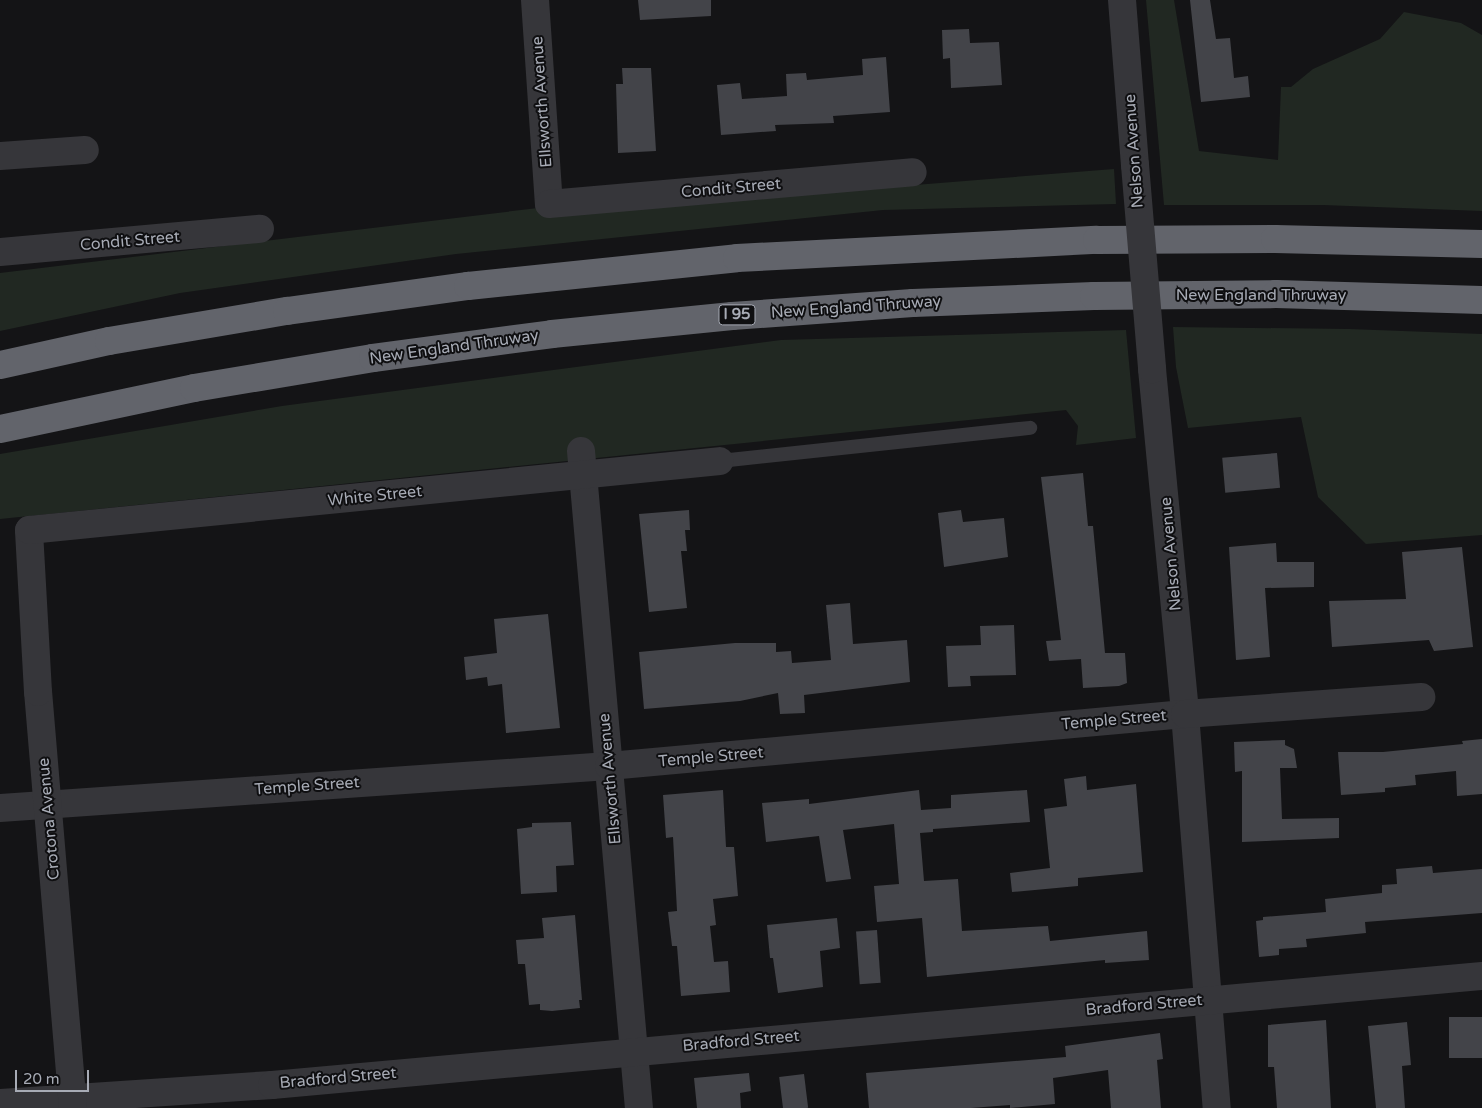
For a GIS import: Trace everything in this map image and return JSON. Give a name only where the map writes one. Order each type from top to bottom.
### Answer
[{"type":"highway","points":[[0,365],[109,341],[287,311],[468,286],[737,258],[989,243],[1107,240],[1275,239],[1482,244]]},
{"type":"highway","name":"New England Thruway","points":[[0,428],[185,390],[373,358],[552,334],[732,316],[913,302],[1094,296],[1276,294],[1482,300]]},
{"type":"street","name":"Ellsworth Avenue","points":[[536,0],[549,204]]},
{"type":"street","name":"Nelson Avenue","points":[[1122,0],[1152,368],[1185,714],[1216,1108]]},
{"type":"street","points":[[0,156],[85,150]]},
{"type":"street","name":"Condit Street","points":[[549,204],[912,172]]},
{"type":"street","name":"Condit Street","points":[[0,252],[260,230]]},
{"type":"street","name":"White Street","points":[[29,530],[582,463],[720,461]]},
{"type":"street","name":"Ellsworth Avenue","points":[[582,463],[639,1108]]},
{"type":"street","name":"Crotona Avenue","points":[[29,530],[48,804],[72,1103]]},
{"type":"street","name":"Temple Street","points":[[0,808],[609,766],[1185,714],[1421,697]]},
{"type":"street","name":"Bradford Street","points":[[0,1103],[72,1103],[634,1050],[1482,976]]},
{"type":"lane","points":[[720,461],[1030,428]]},
{"type":"shaded area","points":[[1146,0],[1174,0],[1199,151],[1278,160],[1281,87],[1291,87],[1313,69],[1380,39],[1404,12],[1461,23],[1482,35],[1482,211],[1323,205],[1164,205]]},
{"type":"shaded area","points":[[1114,169],[1116,204],[883,210],[456,254],[180,293],[0,331],[0,273],[538,208],[553,214]]},
{"type":"shaded area","points":[[1173,327],[1349,329],[1482,334],[1482,535],[1366,544],[1318,497],[1301,417],[1188,428],[1176,367]]},
{"type":"shaded area","points":[[1126,330],[1136,438],[1076,445],[1078,426],[1066,410],[0,519],[0,454],[282,406],[781,340]]},
{"type":"building","points":[[638,0],[711,0],[711,16],[640,20]]},
{"type":"building","points":[[1190,0],[1210,0],[1216,39],[1230,38],[1234,78],[1248,76],[1250,97],[1201,102]]},
{"type":"building","points":[[969,29],[970,43],[999,42],[1002,85],[951,88],[950,58],[943,59],[942,30]]},
{"type":"building","points":[[886,57],[890,112],[833,116],[834,123],[775,125],[776,131],[721,135],[717,85],[740,83],[742,99],[787,96],[786,74],[806,73],[807,80],[863,75],[862,59]]},
{"type":"building","points":[[622,68],[651,68],[656,151],[618,153],[616,84],[623,84]]},
{"type":"building","points":[[1277,453],[1280,488],[1225,493],[1222,458]]},
{"type":"building","points":[[1083,473],[1088,526],[1093,526],[1105,653],[1125,653],[1127,683],[1119,686],[1083,688],[1081,659],[1049,661],[1046,641],[1061,640],[1041,477]]},
{"type":"building","points":[[689,510],[690,530],[685,530],[687,551],[681,551],[687,608],[649,612],[639,514]]},
{"type":"building","points":[[961,510],[963,522],[1004,518],[1008,557],[944,567],[938,513]]},
{"type":"building","points":[[1276,543],[1277,562],[1314,562],[1314,587],[1265,588],[1270,657],[1236,660],[1229,547]]},
{"type":"building","points":[[1462,547],[1473,647],[1434,651],[1429,640],[1332,647],[1329,601],[1406,599],[1402,552]]},
{"type":"building","points":[[850,603],[853,644],[907,640],[910,682],[804,695],[805,713],[780,714],[778,693],[740,701],[644,709],[639,652],[735,643],[776,643],[776,652],[791,651],[792,663],[831,660],[826,605]]},
{"type":"building","points":[[548,614],[560,728],[506,733],[502,684],[488,686],[487,677],[466,680],[464,657],[497,653],[494,619]]},
{"type":"building","points":[[1014,625],[1016,675],[970,676],[971,686],[948,687],[946,646],[981,645],[980,626]]},
{"type":"building","points":[[1482,739],[1482,794],[1457,796],[1456,771],[1415,775],[1416,785],[1385,788],[1385,792],[1341,795],[1338,752],[1383,752],[1463,744],[1462,741]]},
{"type":"building","points":[[1285,740],[1285,745],[1294,749],[1297,768],[1280,768],[1282,819],[1339,818],[1339,838],[1242,842],[1242,771],[1235,772],[1234,742]]},
{"type":"building","points":[[1086,776],[1087,790],[1136,784],[1143,872],[1078,878],[1078,886],[1012,892],[1010,873],[1050,868],[1044,809],[1067,806],[1064,779]]},
{"type":"building","points":[[723,790],[726,847],[734,847],[738,896],[713,899],[716,925],[710,926],[714,962],[728,961],[730,992],[681,996],[677,946],[672,946],[668,912],[677,911],[673,837],[666,838],[663,795]]},
{"type":"building","points":[[919,790],[921,810],[951,808],[951,795],[1027,790],[1030,822],[933,829],[933,832],[920,833],[924,881],[958,879],[962,931],[1048,926],[1050,941],[1147,931],[1149,960],[1105,963],[1105,960],[927,977],[922,918],[877,922],[874,886],[899,884],[894,824],[843,830],[851,879],[826,882],[819,836],[766,842],[762,803],[809,799],[809,804]]},
{"type":"building","points":[[571,822],[574,865],[556,866],[557,892],[521,894],[517,829],[532,827],[532,823]]},
{"type":"building","points":[[1432,866],[1433,873],[1482,869],[1482,913],[1365,922],[1366,933],[1306,939],[1307,947],[1279,949],[1279,955],[1259,957],[1256,921],[1263,920],[1263,917],[1326,912],[1325,899],[1382,893],[1382,885],[1397,884],[1396,869]]},
{"type":"building","points":[[575,915],[582,1000],[579,1000],[580,1008],[552,1011],[540,1010],[540,1004],[529,1005],[525,964],[518,964],[516,940],[544,938],[542,918]]},
{"type":"building","points":[[837,918],[840,948],[820,951],[823,987],[778,993],[773,958],[770,958],[767,925]]},
{"type":"building","points":[[877,930],[881,983],[860,984],[856,931]]},
{"type":"building","points":[[1449,1017],[1482,1017],[1482,1058],[1449,1058]]},
{"type":"building","points":[[1326,1020],[1331,1108],[1277,1108],[1274,1067],[1268,1067],[1268,1025]]},
{"type":"building","points":[[1407,1022],[1411,1065],[1402,1066],[1405,1108],[1376,1108],[1368,1026]]},
{"type":"building","points":[[1160,1033],[1163,1059],[1157,1060],[1161,1108],[1111,1108],[1108,1070],[1053,1078],[1055,1104],[1010,1108],[1010,1105],[971,1108],[869,1108],[866,1073],[1066,1057],[1065,1046]]},
{"type":"building","points":[[749,1073],[751,1091],[740,1093],[741,1108],[697,1108],[694,1078]]},
{"type":"building","points":[[804,1074],[808,1108],[783,1108],[779,1077]]}]
